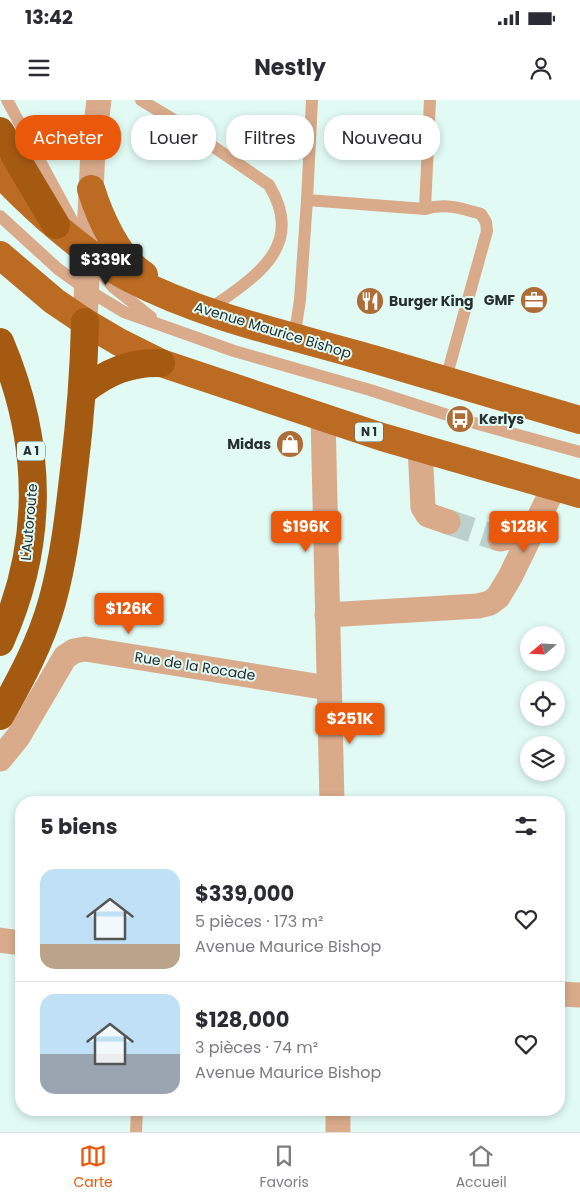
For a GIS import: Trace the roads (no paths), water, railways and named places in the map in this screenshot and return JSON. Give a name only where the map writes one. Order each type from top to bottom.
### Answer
[{"type":"highway","points":[[0,131],[56,225]]},
{"type":"highway","points":[[0,716],[26,671],[52,602],[69,517],[83,391],[85,322]]},
{"type":"highway","name":"L'Autoroute","points":[[0,342],[11,368],[27,422],[33,492],[26,565],[13,610],[0,642]]},
{"type":"highway","points":[[83,391],[113,371],[132,364],[161,362]]},
{"type":"main road","name":"Avenue Maurice Bishop","points":[[0,173],[17,191],[87,250],[128,277],[199,308],[294,339],[373,359],[445,382],[580,420]]},
{"type":"main road","points":[[91,189],[99,215],[114,241],[138,271],[199,308]]},
{"type":"main road","name":"N 1","points":[[0,255],[54,301],[85,322],[161,362],[420,447],[580,494]]},
{"type":"street","points":[[85,322],[87,250],[99,100]]},
{"type":"street","points":[[323,416],[332,796]]},
{"type":"street","points":[[420,447],[423,507],[428,515],[448,522]]},
{"type":"street","points":[[327,614],[478,606],[490,603],[498,597],[510,577],[554,486]]},
{"type":"street","points":[[500,539],[510,537],[535,525]]},
{"type":"street","name":"Rue de la Rocade","points":[[0,759],[18,737],[64,657],[74,651],[85,649],[137,656],[328,688]]},
{"type":"street","points":[[0,940],[15,942]]},
{"type":"street","points":[[565,994],[580,995]]},
{"type":"street","points":[[338,1116],[338,1132]]},
{"type":"lane","points":[[8,100],[100,272],[113,287],[138,308],[167,328]]},
{"type":"lane","points":[[141,100],[269,184],[277,198],[283,225],[277,250],[268,263],[246,283],[199,308]]},
{"type":"lane","points":[[294,339],[300,300],[312,100]]},
{"type":"lane","points":[[425,208],[430,100]]},
{"type":"lane","points":[[307,200],[425,208],[452,205],[481,214],[486,222],[487,231],[445,382]]},
{"type":"lane","points":[[0,216],[58,269],[124,312],[234,351],[370,390],[460,419],[580,452]]},
{"type":"lane","points":[[136,1132],[137,1116]]},
{"type":"tunnel","points":[[448,522],[500,539]]},
{"type":"place","name":"GMF","points":[[534,300]]},
{"type":"place","name":"Burger King","points":[[370,301]]},
{"type":"place","name":"Kerlys","points":[[460,419]]},
{"type":"place","name":"Midas","points":[[290,444]]}]
